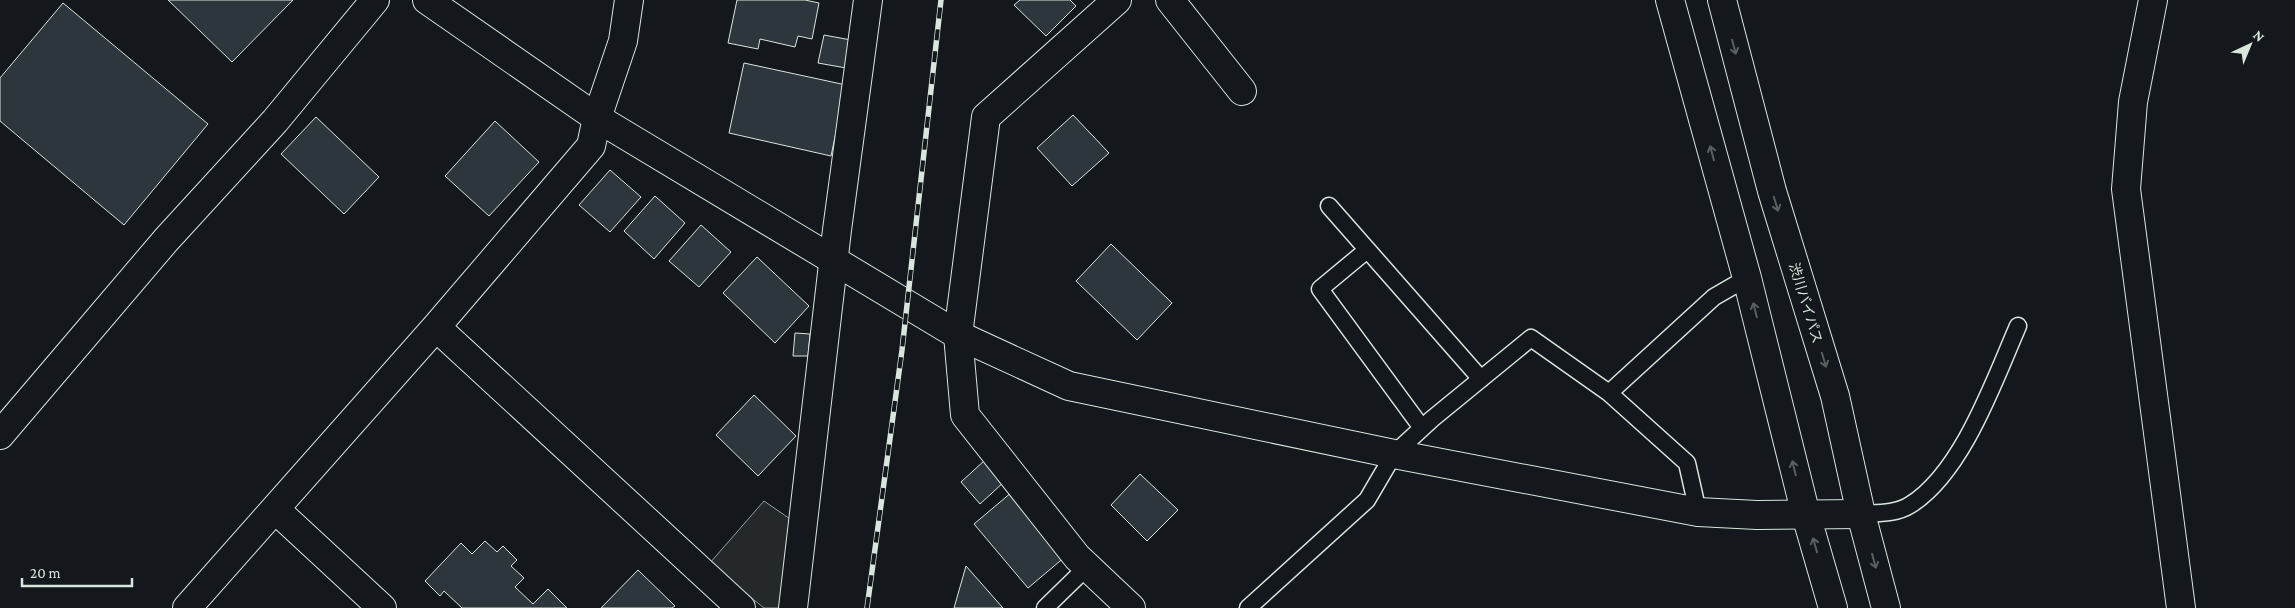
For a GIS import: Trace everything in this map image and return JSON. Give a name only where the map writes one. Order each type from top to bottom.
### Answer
[{"type":"main road","points":[[0,435],[166,240],[274,121],[375,0]]},
{"type":"main road","points":[[427,0],[597,118],[834,258],[958,335],[1069,386],[1394,454],[1698,512],[1757,515],[1861,514]]},
{"type":"main road","points":[[187,608],[436,327],[591,146],[597,118],[622,41],[629,0]]},
{"type":"main road","points":[[793,608],[834,258],[868,0]]},
{"type":"main road","points":[[1117,0],[986,117],[958,335],[965,414],[1077,557],[1131,608]]},
{"type":"main road","points":[[1170,0],[1242,91]]},
{"type":"main road","points":[[1670,0],[1747,278],[1806,515],[1833,608]]},
{"type":"main road","name":"渋川バイパス","points":[[1722,0],[1772,191],[1835,396],[1861,514],[1886,608]]},
{"type":"main road","points":[[2153,0],[2133,102],[2126,189],[2181,608]]},
{"type":"main road","points":[[436,327],[741,608]]},
{"type":"main road","points":[[275,509],[382,608]]},
{"type":"lane","points":[[1329,206],[1481,379]]},
{"type":"lane","points":[[1367,250],[1320,289],[1422,428]]},
{"type":"lane","points":[[1609,394],[1714,297],[1747,278]]},
{"type":"lane","points":[[1861,514],[1888,513],[1909,506],[1944,474],[1975,422],[2018,326]]},
{"type":"lane","points":[[1248,608],[1367,500],[1394,454],[1422,428],[1531,338],[1609,394],[1687,463],[1698,512]]},
{"type":"lane","points":[[1044,608],[1087,567]]},
{"type":"shaded area","points":[[764,501],[793,521],[784,608],[764,608],[709,564]]},
{"type":"building","points":[[168,0],[293,0],[232,62]]},
{"type":"building","points":[[737,0],[805,0],[819,3],[812,39],[798,36],[795,47],[760,39],[758,49],[728,43]]},
{"type":"building","points":[[1020,0],[1070,0],[1076,6],[1046,36],[1014,5]]},
{"type":"building","points":[[63,3],[208,124],[124,225],[0,121],[0,78]]},
{"type":"building","points":[[824,35],[851,40],[846,68],[818,63]]},
{"type":"building","points":[[744,63],[846,85],[831,156],[729,133]]},
{"type":"building","points":[[1073,115],[1109,153],[1072,186],[1037,148]]},
{"type":"building","points":[[316,117],[379,177],[344,214],[281,154]]},
{"type":"building","points":[[495,121],[539,162],[489,216],[445,176]]},
{"type":"building","points":[[610,170],[641,197],[610,232],[579,205]]},
{"type":"building","points":[[655,196],[685,223],[654,259],[624,231]]},
{"type":"building","points":[[701,225],[731,252],[699,287],[669,261]]},
{"type":"building","points":[[1111,244],[1172,303],[1137,340],[1076,281]]},
{"type":"building","points":[[757,257],[809,306],[775,343],[723,293]]},
{"type":"building","points":[[795,333],[810,334],[808,356],[793,356]]},
{"type":"building","points":[[754,395],[796,436],[758,476],[716,435]]},
{"type":"building","points":[[985,460],[1005,481],[980,504],[961,482]]},
{"type":"building","points":[[1140,474],[1178,510],[1147,541],[1111,505]]},
{"type":"building","points":[[1012,492],[1066,556],[1028,588],[974,524]]},
{"type":"building","points":[[485,541],[497,552],[503,546],[517,560],[511,566],[524,578],[515,587],[533,604],[548,589],[567,608],[462,608],[444,591],[440,596],[425,581],[461,543],[472,554]]},
{"type":"building","points":[[966,566],[1003,608],[954,608]]},
{"type":"building","points":[[638,570],[675,606],[672,608],[601,608]]},
{"type":"railway","points":[[867,608],[902,350],[941,0]]}]
